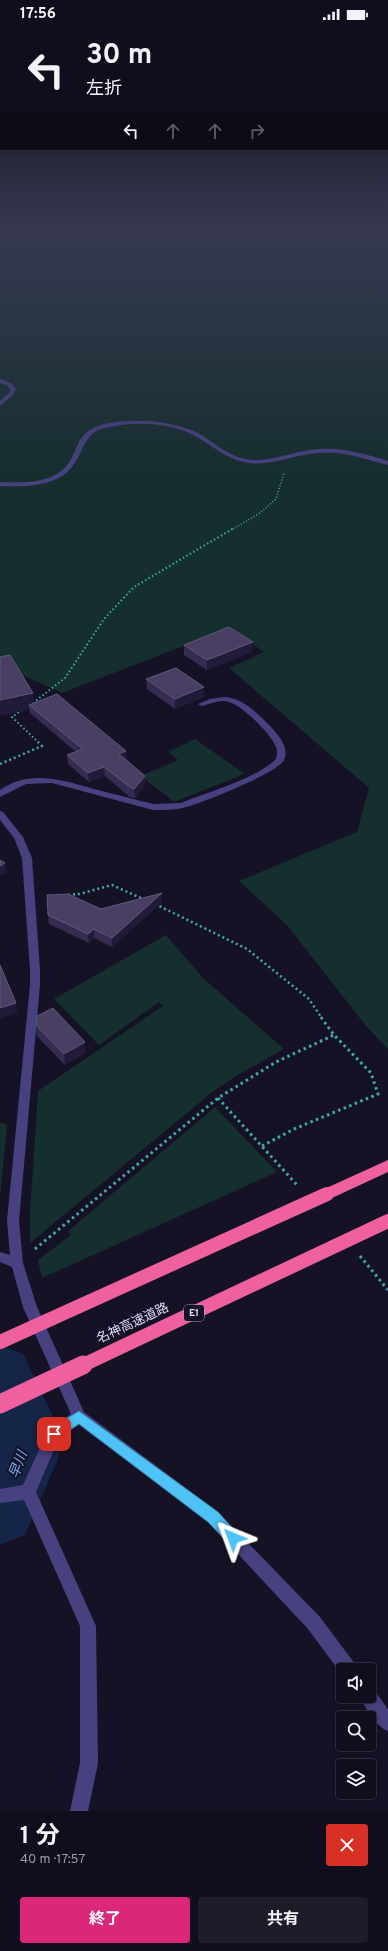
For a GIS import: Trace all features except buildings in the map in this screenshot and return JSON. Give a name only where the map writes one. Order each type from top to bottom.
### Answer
[{"type":"highway","points":[[0,1342],[388,1166]]},
{"type":"highway","name":"名神高速道路","points":[[0,1404],[388,1221]]},
{"type":"street","points":[[0,381],[9,384],[13,389],[11,394],[0,404]]},
{"type":"street","points":[[0,484],[49,480],[62,473],[74,460],[80,444],[85,437],[101,427],[122,424],[153,424],[196,434],[222,453],[236,459],[265,462],[307,452],[327,450],[362,455],[388,463]]},
{"type":"street","points":[[0,794],[9,786],[22,782],[35,779],[52,780],[153,807],[170,808],[183,805],[268,770],[280,761],[282,750],[275,738],[241,703],[230,699],[214,700],[202,704]]},
{"type":"street","points":[[0,814],[18,837],[27,858],[35,985],[13,1221],[18,1263],[30,1307],[79,1417],[213,1517],[314,1623],[344,1663]]},
{"type":"street","points":[[0,1257],[18,1263]]},
{"type":"street","points":[[23,1493],[54,1434],[79,1417]]},
{"type":"street","points":[[0,1496],[23,1493]]},
{"type":"street","points":[[23,1493],[88,1626],[89,1763],[79,1811]]},
{"type":"street","points":[[373,1703],[388,1723]]},
{"type":"path","points":[[30,705],[65,678],[104,618],[134,587],[214,538],[246,523],[260,513],[276,498],[284,472],[278,460]]},
{"type":"path","points":[[0,764],[42,746],[12,717],[24,709]]},
{"type":"path","points":[[65,895],[79,894],[112,885],[211,930],[246,949],[309,999],[334,1035],[371,1073],[378,1094],[294,1130],[262,1146]]},
{"type":"path","points":[[18,1263],[218,1098],[276,1062],[334,1035]]},
{"type":"green space","points":[[0,312],[388,312],[388,1049],[366,1026],[287,925],[239,881],[357,832],[369,788],[229,668],[264,652],[230,628],[62,693],[0,665]]},
{"type":"green space","points":[[195,739],[245,774],[174,802],[141,776],[178,760],[168,752]]},
{"type":"green space","points":[[166,935],[203,978],[284,1049],[236,1076],[211,1093],[30,1243],[30,1213],[38,1091],[163,1006],[159,1002],[99,1045],[54,999]]},
{"type":"green space","points":[[215,1107],[277,1172],[42,1278],[38,1260],[71,1235],[68,1231]]},
{"type":"green space","points":[[0,1122],[7,1125],[0,1197]]},
{"type":"waterway","name":"早川","points":[[0,1375],[28,1435],[24,1459],[15,1481],[0,1510]]},
{"type":"route","points":[[54,1434],[79,1417],[213,1517],[233,1538]]}]
